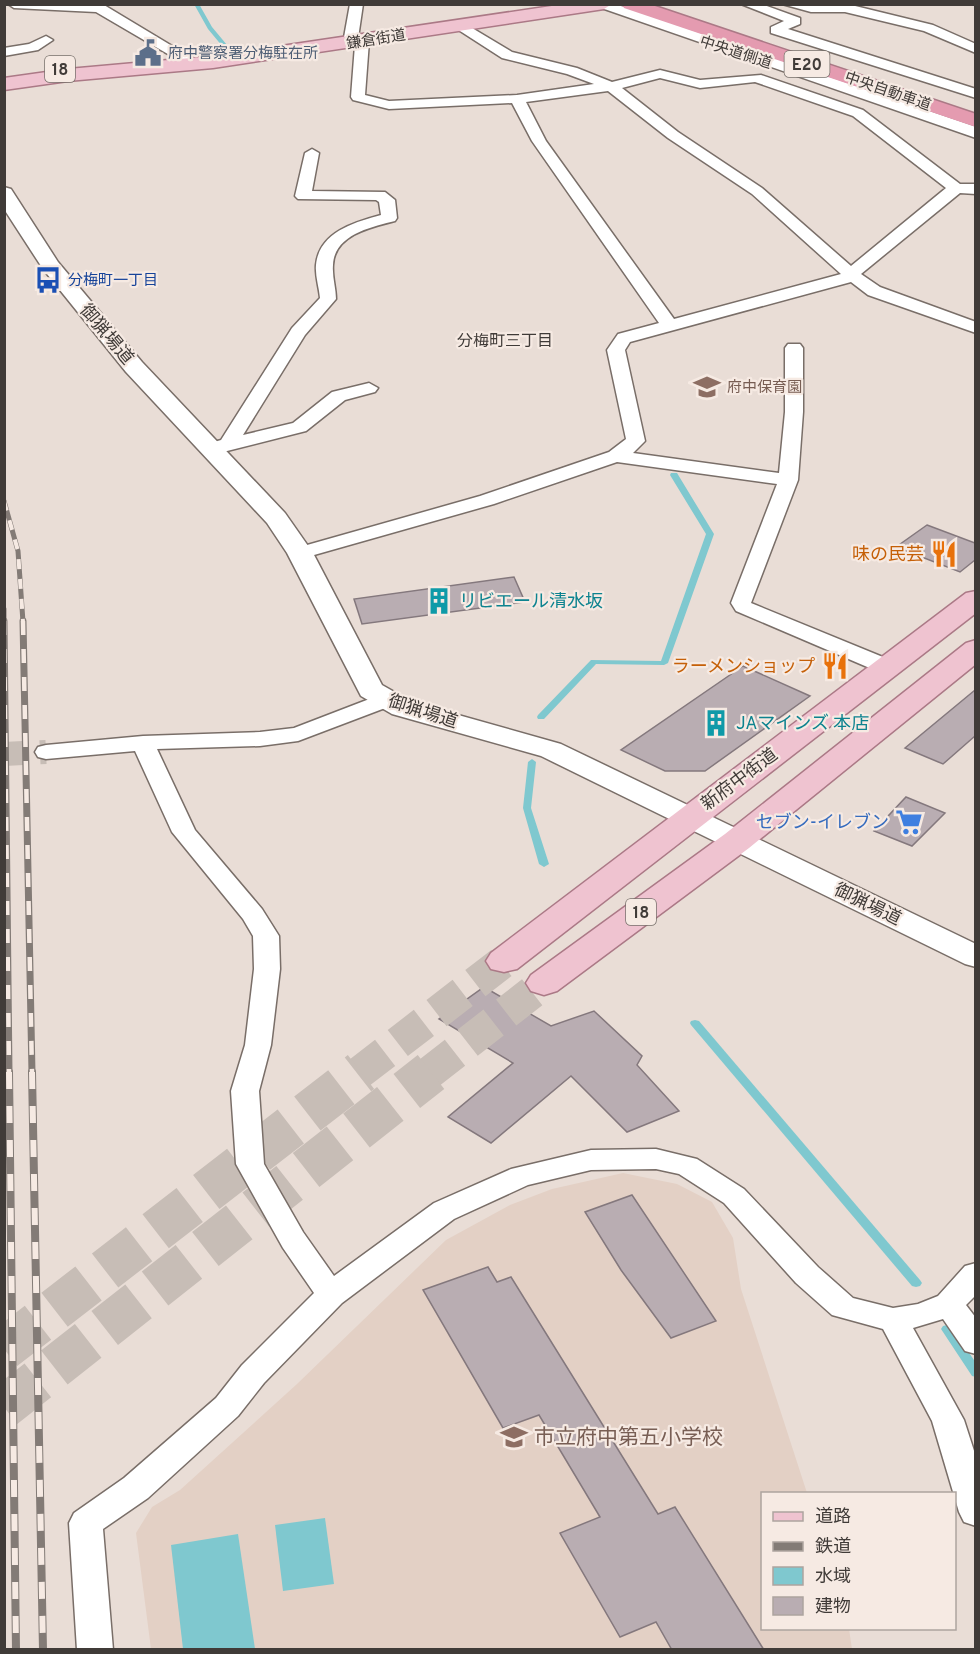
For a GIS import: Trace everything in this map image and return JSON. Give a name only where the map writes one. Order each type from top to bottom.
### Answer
[{"type":"highway","name":"中央自動車道","points":[[630,4],[975,121]]},
{"type":"highway","name":"中央自動車道","points":[[667,4],[975,106]]},
{"type":"main road","name":"鎌倉街道","points":[[4,84],[115,70],[195,64],[601,5]]},
{"type":"main road","name":"18","points":[[4,65],[115,70]]},
{"type":"main road","name":"新府中街道","points":[[504,960],[975,599]]},
{"type":"main road","name":"18","points":[[544,983],[737,841],[975,648]]},
{"type":"street","points":[[14,4],[99,8],[195,64]]},
{"type":"street","points":[[357,4],[358,97],[389,105],[518,99],[611,86],[660,74],[700,84],[756,78],[858,113],[956,188],[975,189]]},
{"type":"street","points":[[747,4],[795,21],[776,30],[975,94]]},
{"type":"street","points":[[788,4],[811,8],[845,8],[928,28],[975,49]]},
{"type":"street","name":"中央道側道","points":[[601,5],[975,133]]},
{"type":"street","points":[[462,26],[507,55],[572,71],[611,86],[673,135],[757,191],[852,276],[874,291],[975,327]]},
{"type":"street","points":[[4,52],[33,47],[46,40]]},
{"type":"street","points":[[518,99],[539,141],[670,326]]},
{"type":"street","points":[[220,447],[298,332],[328,299],[325,262],[338,239],[354,227],[389,218],[387,200],[380,195],[303,196],[312,153]]},
{"type":"street","points":[[300,552],[487,500],[616,456],[636,441],[616,350],[624,338],[852,276],[956,188]]},
{"type":"street","name":"御猟場道","points":[[4,193],[50,265],[134,367],[220,447],[276,518],[300,552],[371,690],[402,708],[551,750],[975,957]]},
{"type":"street","points":[[794,348],[794,412],[788,480],[741,603],[743,607],[888,667]]},
{"type":"street","points":[[220,447],[304,425],[333,398],[353,390],[369,388]]},
{"type":"street","points":[[616,456],[788,480]]},
{"type":"street","points":[[46,752],[143,743],[260,739],[298,734],[385,700]]},
{"type":"street","points":[[143,743],[184,832],[254,915],[266,936],[267,969],[258,1045],[245,1091],[250,1164],[293,1240],[332,1294]]},
{"type":"street","points":[[95,1650],[86,1523],[136,1488],[226,1407],[253,1374],[332,1294],[444,1211],[521,1176],[591,1160],[656,1159],[687,1166],[735,1196],[807,1275],[843,1307],[893,1320],[922,1315],[949,1304],[975,1274]]},
{"type":"street","points":[[949,1304],[975,1342]]},
{"type":"street","points":[[893,1320],[948,1420],[975,1512]]},
{"type":"shaded area","name":"市立府中第五小学校","points":[[623,1173],[677,1184],[712,1202],[733,1238],[741,1289],[807,1492],[761,1492],[761,1630],[849,1630],[852,1649],[151,1649],[136,1533],[152,1507],[180,1490],[297,1384],[446,1240],[510,1205],[552,1189]]},
{"type":"water","points":[[325,1518],[334,1584],[283,1591],[275,1525]]},
{"type":"water","points":[[238,1534],[255,1649],[183,1649],[171,1545]]},
{"type":"building","name":"味の民芸","points":[[927,525],[975,543],[975,560],[960,572],[896,547]]},
{"type":"building","name":"リビエール清水坂","points":[[514,577],[525,602],[362,624],[354,599]]},
{"type":"building","name":"JAマインズ 本店","points":[[743,666],[810,696],[705,771],[665,771],[621,750]]},
{"type":"building","points":[[975,690],[975,736],[943,764],[905,748]]},
{"type":"building","name":"セブン-イレブン","points":[[906,797],[945,813],[912,846],[874,831]]},
{"type":"building","points":[[484,987],[551,1026],[594,1011],[642,1056],[637,1065],[679,1111],[627,1132],[571,1076],[491,1143],[448,1117],[513,1063],[439,1019]]},
{"type":"building","points":[[632,1195],[716,1321],[671,1338],[621,1270],[585,1212]]},
{"type":"building","points":[[488,1267],[497,1282],[511,1277],[658,1514],[675,1507],[764,1650],[672,1650],[656,1622],[620,1637],[560,1533],[600,1517],[539,1415],[503,1428],[423,1290]]},
{"type":"waterway","points":[[196,4],[210,28],[230,52]]},
{"type":"waterway","points":[[541,717],[594,662],[664,663],[710,534],[674,475]]},
{"type":"waterway","points":[[532,762],[527,808],[544,864]]},
{"type":"waterway","points":[[695,1023],[916,1283]]},
{"type":"waterway","points":[[947,1329],[976,1373]]},
{"type":"tunnel","points":[[4,754],[46,752]]},
{"type":"tunnel","points":[[359,1073],[504,961]]},
{"type":"tunnel","points":[[429,1073],[544,983]]},
{"type":"tunnel","points":[[4,1349],[361,1072]]},
{"type":"tunnel","points":[[4,1407],[431,1072]]},
{"type":"railway","points":[[4,501],[18,551],[23,622]]},
{"type":"railway","points":[[4,609],[4,621]]},
{"type":"railway","points":[[4,621],[9,1073]]},
{"type":"railway","points":[[23,621],[32,1073]]},
{"type":"railway","points":[[9,1072],[16,1650]]},
{"type":"railway","points":[[32,1072],[43,1650]]},
{"type":"place","name":"府中警察署分梅駐在所","points":[[148,53]]},
{"type":"place","name":"分梅町一丁目","points":[[48,280]]},
{"type":"place","name":"府中保育園","points":[[707,387]]},
{"type":"place","name":"味の民芸","points":[[944,554]]},
{"type":"place","name":"リビエール清水坂","points":[[439,601]]},
{"type":"place","name":"ラーメンショップ","points":[[835,666]]},
{"type":"place","name":"JAマインズ 本店","points":[[716,723]]},
{"type":"place","name":"セブン-イレブン","points":[[909,822]]},
{"type":"place","name":"市立府中第五小学校","points":[[514,1437]]},
{"type":"district","name":"分梅町三丁目","points":[[505,340]]}]
